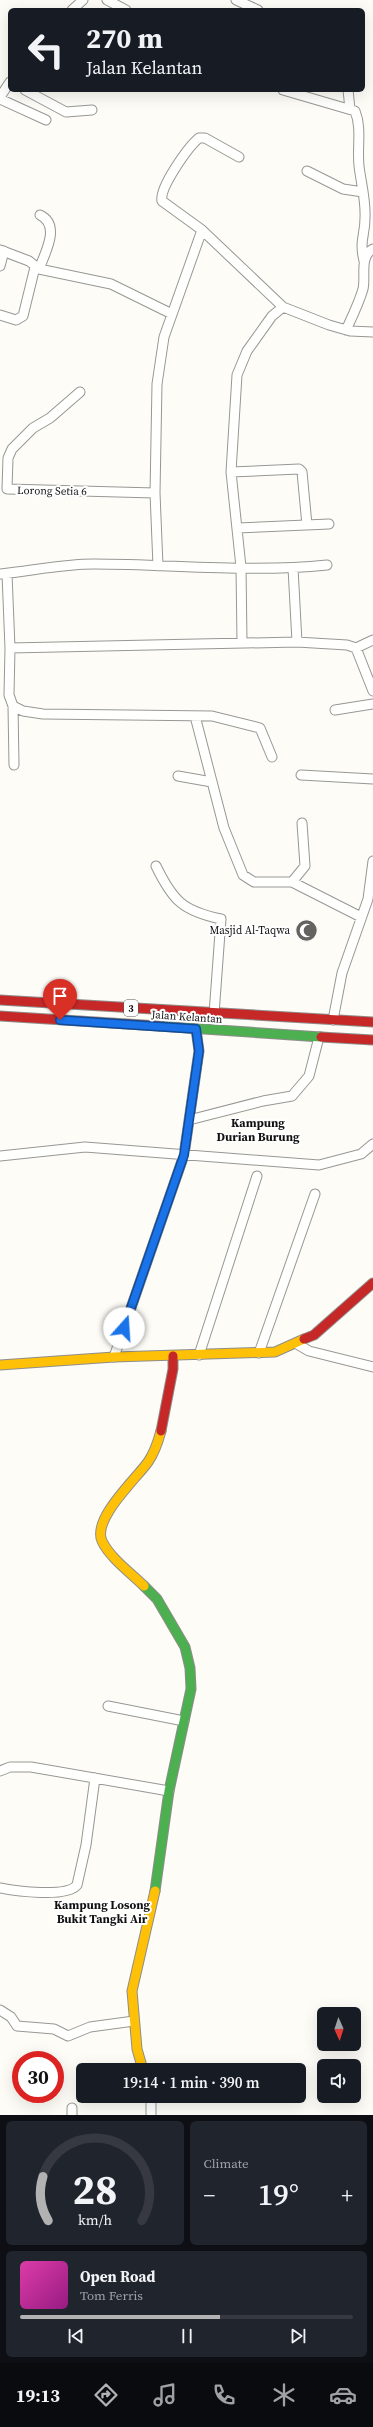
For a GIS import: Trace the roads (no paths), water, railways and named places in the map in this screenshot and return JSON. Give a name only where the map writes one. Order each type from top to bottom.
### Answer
[{"type":"main road","name":"Jalan Kelantan","points":[[0,1000],[280,1018],[373,1022]]},
{"type":"main road","name":"Jalan Kelantan","points":[[0,1016],[307,1037],[373,1040]]},
{"type":"main road","points":[[280,1018],[283,1026],[300,1030],[307,1037]]},
{"type":"main road","points":[[0,1365],[114,1357],[275,1352],[297,1344],[314,1335],[373,1283]]},
{"type":"main road","points":[[141,2063],[137,2049],[131,2002],[133,1982],[155,1889],[169,1791],[191,1689],[190,1668],[185,1647],[150,1591],[106,1548],[100,1540],[100,1528],[104,1518],[145,1469],[154,1452],[173,1368],[173,1356]]},
{"type":"street","points":[[74,8],[83,0]]},
{"type":"street","points":[[107,0],[122,8]]},
{"type":"street","points":[[236,0],[254,8]]},
{"type":"street","points":[[8,85],[0,98],[46,120]]},
{"type":"street","points":[[29,92],[66,112],[92,110]]},
{"type":"street","points":[[290,92],[355,111],[359,125],[358,154],[367,198],[361,240],[364,261],[363,289],[346,330]]},
{"type":"street","points":[[348,92],[350,109]]},
{"type":"street","points":[[239,157],[205,138],[199,138],[187,152],[163,189],[161,197],[165,204],[202,230],[283,307],[346,330],[373,332]]},
{"type":"street","points":[[307,171],[343,189],[367,198]]},
{"type":"street","points":[[0,315],[16,320],[23,316],[37,268],[51,230],[49,221],[40,214]]},
{"type":"street","points":[[158,566],[155,493],[157,384],[164,337],[202,230]]},
{"type":"street","points":[[364,261],[367,253],[373,249]]},
{"type":"street","points":[[0,266],[2,250],[29,261],[37,268],[111,284],[172,314]]},
{"type":"street","points":[[242,642],[241,567],[231,472],[237,375],[247,351],[272,316],[283,307]]},
{"type":"street","name":"Lorong Setia 6","points":[[80,392],[50,418],[33,428],[12,449],[8,458],[7,489],[155,493]]},
{"type":"street","points":[[231,472],[300,469],[302,472],[307,525]]},
{"type":"street","points":[[237,528],[329,524]]},
{"type":"street","points":[[272,757],[263,731],[257,726],[212,716],[43,714],[13,706],[4,696],[10,648],[3,574],[47,567],[92,564],[293,568],[327,565]]},
{"type":"street","points":[[293,568],[297,642]]},
{"type":"street","points":[[10,648],[242,642],[297,642],[347,645],[356,648],[373,640]]},
{"type":"street","points":[[356,648],[373,692]]},
{"type":"street","points":[[335,710],[373,704]]},
{"type":"street","points":[[13,706],[14,765]]},
{"type":"street","points":[[195,716],[224,828],[243,875],[254,882],[292,882],[361,917]]},
{"type":"street","points":[[301,775],[373,779]]},
{"type":"street","points":[[178,776],[212,782]]},
{"type":"street","points":[[292,882],[305,866],[302,823]]},
{"type":"street","points":[[333,1020],[342,973],[368,900],[373,861]]},
{"type":"street","points":[[156,866],[165,884],[177,901],[197,914],[221,919],[214,1014]]},
{"type":"street","points":[[114,1357],[184,1155],[199,1051],[196,1029]]},
{"type":"street","points":[[189,1120],[263,1101],[292,1096],[309,1076],[319,1037]]},
{"type":"street","points":[[0,1156],[85,1147],[319,1165],[361,1154],[373,1144]]},
{"type":"street","points":[[199,1355],[257,1176]]},
{"type":"street","points":[[259,1353],[315,1194]]},
{"type":"street","points":[[297,1344],[309,1350],[373,1367]]},
{"type":"street","points":[[108,1706],[184,1721]]},
{"type":"street","points":[[0,1771],[10,1767],[31,1767],[169,1791]]},
{"type":"street","points":[[0,1888],[20,1891],[65,1892],[74,1889],[86,1845],[95,1778]]},
{"type":"street","points":[[0,2010],[12,2017],[17,2026],[54,2029],[68,2036],[90,2027],[134,2021]]},
{"type":"street","points":[[151,2103],[151,2115]]},
{"type":"place","name":"Masjid Al-Taqwa","points":[[306,930]]},
{"type":"district","name":"Kampung Durian Burung","points":[[258,1130]]},
{"type":"district","name":"Kampung Losong Bukit Tangki Air","points":[[102,1912]]}]
